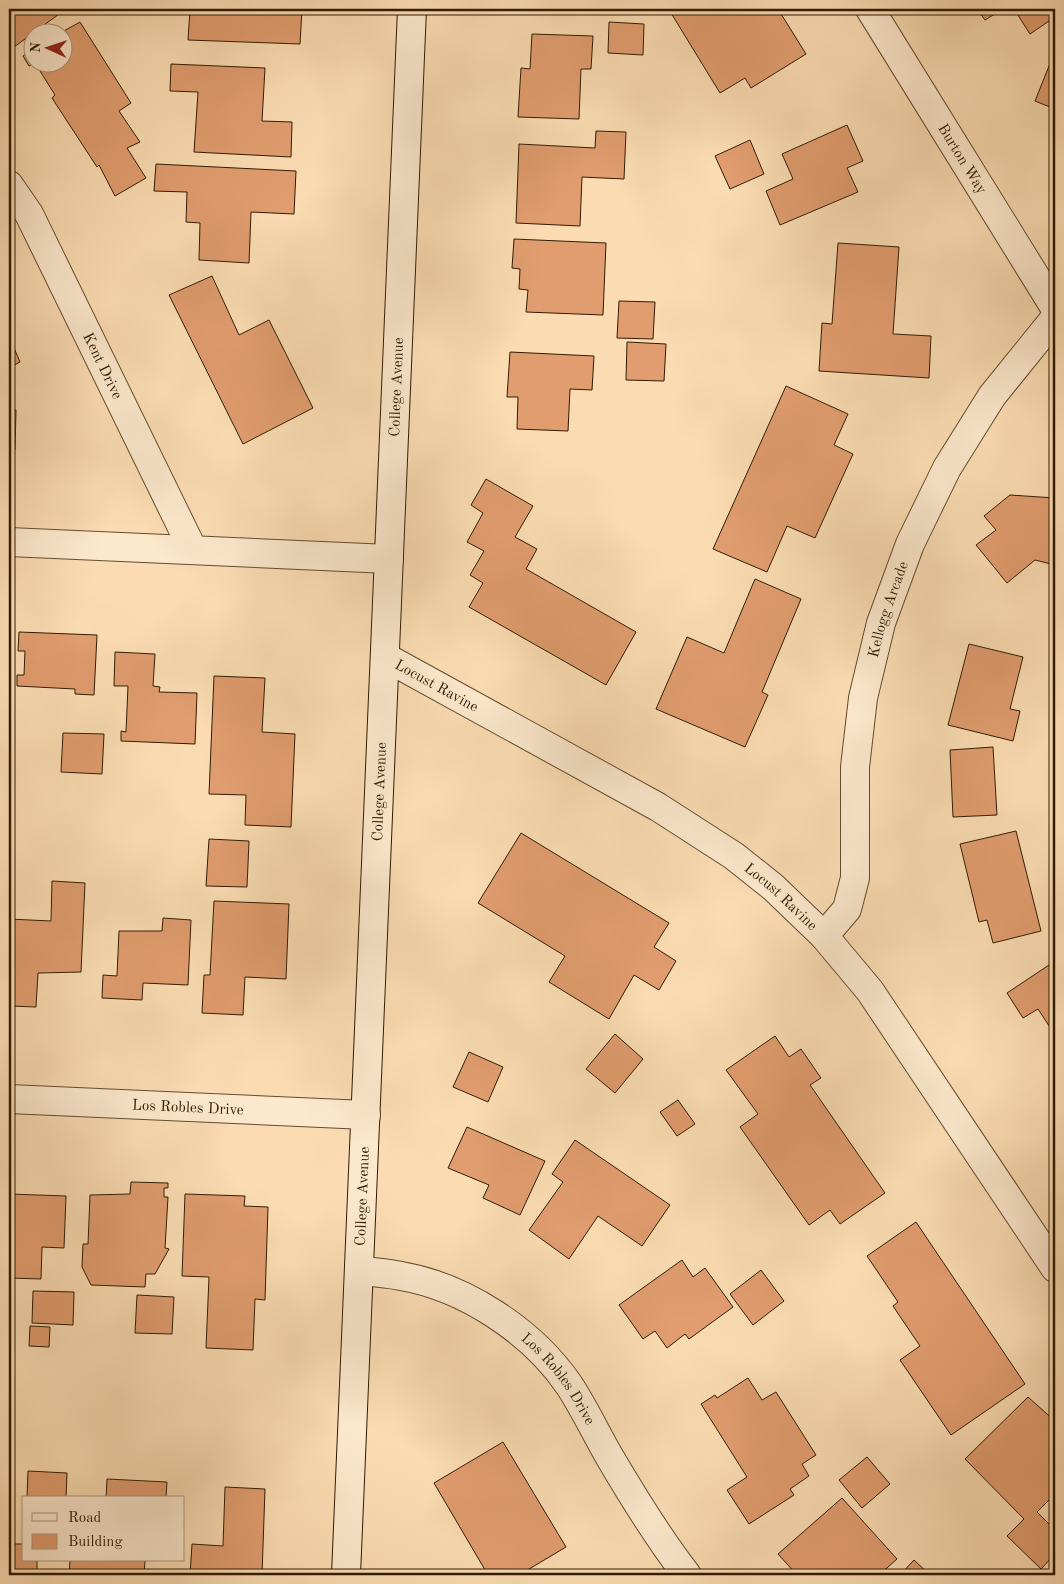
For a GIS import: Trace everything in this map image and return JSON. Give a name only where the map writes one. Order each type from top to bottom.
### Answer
[{"type":"street","name":"College Avenue","points":[[346,1575],[412,9]]},
{"type":"street","name":"Burton Way","points":[[870,9],[1055,308]]},
{"type":"street","name":"Kent Drive","points":[[9,185],[29,214],[193,550]]},
{"type":"street","name":"Kellogg Arcade","points":[[824,936],[847,909],[855,878],[855,767],[863,698],[881,623],[910,544],[947,468],[992,396],[1055,318]]},
{"type":"street","points":[[9,542],[389,559]]},
{"type":"street","name":"Locust Ravine","points":[[385,657],[658,807],[734,856],[773,887],[824,936],[870,990],[1055,1268]]},
{"type":"street","name":"Los Robles Drive","points":[[9,1099],[366,1115]]},
{"type":"street","name":"Los Robles Drive","points":[[360,1271],[402,1276],[447,1289],[493,1313],[534,1345],[568,1384],[612,1462],[686,1575]]},
{"type":"building","points":[[9,9],[66,9],[48,22],[22,22],[22,41],[14,47],[9,40]]},
{"type":"building","points":[[211,9],[302,9],[300,44],[188,40],[190,10],[211,11]]},
{"type":"building","points":[[523,9],[592,9],[592,12]]},
{"type":"building","points":[[678,9],[763,9],[764,11],[778,9],[806,54],[751,88],[745,78],[720,93],[671,13]]},
{"type":"building","points":[[977,9],[1003,9],[985,20]]},
{"type":"building","points":[[1014,9],[1055,9],[1055,17],[1030,34]]},
{"type":"building","points":[[80,22],[131,103],[119,111],[140,142],[127,148],[146,178],[115,196],[99,165],[97,167],[52,98],[55,95],[41,72],[72,72],[72,26]]},
{"type":"building","points":[[609,22],[644,24],[643,55],[608,53]]},
{"type":"building","points":[[532,34],[593,36],[591,69],[581,69],[579,119],[518,117],[521,68],[530,69]]},
{"type":"building","points":[[1055,51],[1055,109],[1035,101]]},
{"type":"building","points":[[171,64],[265,68],[262,121],[292,122],[291,157],[194,152],[198,92],[170,91]]},
{"type":"building","points":[[847,125],[863,161],[847,168],[858,192],[780,225],[766,191],[793,179],[782,154]]},
{"type":"building","points":[[596,131],[626,132],[624,179],[582,177],[580,226],[516,223],[519,144],[595,148]]},
{"type":"building","points":[[750,140],[764,174],[730,189],[715,156]]},
{"type":"building","points":[[156,164],[296,171],[294,214],[251,212],[249,263],[199,260],[200,223],[186,222],[187,192],[154,191]]},
{"type":"building","points":[[514,239],[606,243],[603,315],[526,312],[528,290],[519,289],[520,269],[512,268]]},
{"type":"building","points":[[838,243],[899,247],[893,334],[931,336],[929,378],[819,371],[822,323],[832,324]]},
{"type":"building","points":[[212,276],[239,335],[269,320],[313,408],[243,444],[169,295]]},
{"type":"building","points":[[619,301],[655,302],[653,339],[617,338]]},
{"type":"building","points":[[9,336],[20,362],[9,368]]},
{"type":"building","points":[[627,342],[666,344],[664,381],[626,380]]},
{"type":"building","points":[[510,352],[594,356],[592,390],[570,389],[568,431],[517,429],[518,397],[507,397]]},
{"type":"building","points":[[786,386],[848,414],[834,445],[853,454],[815,538],[787,526],[767,572],[713,549]]},
{"type":"building","points":[[9,410],[16,410],[15,450],[9,450]]},
{"type":"building","points":[[486,479],[533,506],[515,537],[537,549],[526,569],[636,632],[606,685],[469,607],[483,583],[470,575],[484,551],[467,542],[483,513],[471,505]]},
{"type":"building","points":[[1010,495],[1055,498],[1055,565],[1035,560],[1007,583],[976,545],[996,530],[984,516]]},
{"type":"building","points":[[755,579],[801,599],[762,692],[768,695],[745,747],[656,709],[687,637],[724,653]]},
{"type":"building","points":[[19,632],[97,635],[94,695],[75,694],[75,689],[17,686],[17,675],[24,675],[25,651],[18,651]]},
{"type":"building","points":[[969,644],[1023,657],[1010,709],[1020,711],[1013,741],[948,725]]},
{"type":"building","points":[[115,652],[155,654],[153,686],[160,687],[159,692],[197,693],[195,744],[121,741],[121,731],[126,732],[128,686],[114,686]]},
{"type":"building","points":[[214,676],[265,678],[262,732],[295,734],[291,827],[245,825],[246,795],[209,794]]},
{"type":"building","points":[[63,733],[104,734],[102,774],[61,772]]},
{"type":"building","points":[[993,747],[997,815],[953,817],[950,750]]},
{"type":"building","points":[[1016,831],[1041,931],[993,943],[987,920],[979,922],[960,844]]},
{"type":"building","points":[[521,833],[669,923],[654,947],[676,961],[659,990],[634,975],[609,1019],[549,982],[565,956],[478,903]]},
{"type":"building","points":[[209,839],[249,841],[247,887],[206,886]]},
{"type":"building","points":[[52,881],[85,883],[81,972],[38,973],[36,1007],[9,1006],[9,919],[51,921]]},
{"type":"building","points":[[214,901],[289,904],[286,979],[245,977],[243,1015],[202,1013],[204,975],[210,975]]},
{"type":"building","points":[[163,918],[191,920],[188,985],[143,983],[142,1000],[102,998],[103,975],[117,976],[119,931],[162,931]]},
{"type":"building","points":[[1055,961],[1055,1035],[1038,1009],[1023,1018],[1007,993]]},
{"type":"building","points":[[615,1034],[643,1059],[615,1093],[586,1069]]},
{"type":"building","points":[[775,1036],[789,1057],[801,1049],[821,1078],[810,1085],[885,1193],[840,1224],[830,1210],[809,1225],[740,1127],[758,1114],[726,1070]]},
{"type":"building","points":[[469,1052],[503,1067],[488,1102],[453,1087]]},
{"type":"building","points":[[678,1100],[695,1124],[677,1136],[660,1112]]},
{"type":"building","points":[[467,1127],[545,1161],[520,1215],[483,1198],[489,1185],[448,1168]]},
{"type":"building","points":[[575,1140],[670,1205],[642,1246],[598,1216],[569,1259],[529,1230],[563,1182],[552,1174]]},
{"type":"building","points":[[131,1182],[168,1183],[168,1188],[164,1188],[164,1197],[168,1197],[165,1248],[169,1249],[155,1274],[146,1274],[145,1287],[91,1285],[82,1267],[83,1244],[88,1244],[90,1195],[130,1194]]},
{"type":"building","points":[[9,1194],[66,1196],[64,1248],[42,1247],[41,1279],[9,1278]]},
{"type":"building","points":[[185,1194],[245,1196],[244,1206],[268,1207],[265,1300],[255,1299],[253,1350],[206,1348],[209,1277],[182,1276]]},
{"type":"building","points":[[916,1222],[1025,1384],[951,1435],[900,1360],[920,1346],[893,1306],[898,1302],[867,1256]]},
{"type":"building","points":[[682,1260],[693,1277],[705,1268],[733,1307],[689,1339],[685,1334],[667,1348],[655,1331],[643,1339],[619,1305]]},
{"type":"building","points":[[761,1270],[784,1301],[753,1325],[730,1294]]},
{"type":"building","points":[[33,1291],[74,1292],[73,1325],[32,1323]]},
{"type":"building","points":[[137,1295],[174,1297],[172,1334],[135,1333]]},
{"type":"building","points":[[30,1326],[50,1327],[49,1347],[29,1346]]},
{"type":"building","points":[[748,1378],[762,1400],[776,1392],[816,1455],[802,1464],[809,1476],[790,1489],[794,1495],[749,1524],[727,1490],[747,1477],[701,1404],[715,1395],[717,1398]]},
{"type":"building","points":[[1028,1397],[1055,1421],[1055,1494],[1037,1512],[1055,1530],[1055,1554],[1041,1569],[1007,1536],[1024,1519],[965,1459]]},
{"type":"building","points":[[503,1442],[566,1547],[519,1575],[488,1575],[434,1483]]},
{"type":"building","points":[[867,1457],[890,1484],[862,1508],[839,1480]]},
{"type":"building","points":[[28,1471],[67,1473],[66,1496],[27,1496]]},
{"type":"building","points":[[107,1479],[167,1482],[166,1496],[106,1496]]},
{"type":"building","points":[[225,1487],[265,1489],[262,1575],[190,1575],[192,1544],[223,1546]]},
{"type":"building","points":[[842,1498],[897,1559],[879,1575],[797,1575],[778,1554]]},
{"type":"building","points":[[9,1544],[22,1544],[22,1562],[37,1562],[37,1575],[9,1575]]},
{"type":"building","points":[[914,1560],[930,1575],[900,1575]]},
{"type":"building","points":[[70,1562],[145,1562],[144,1575],[69,1575]]}]
